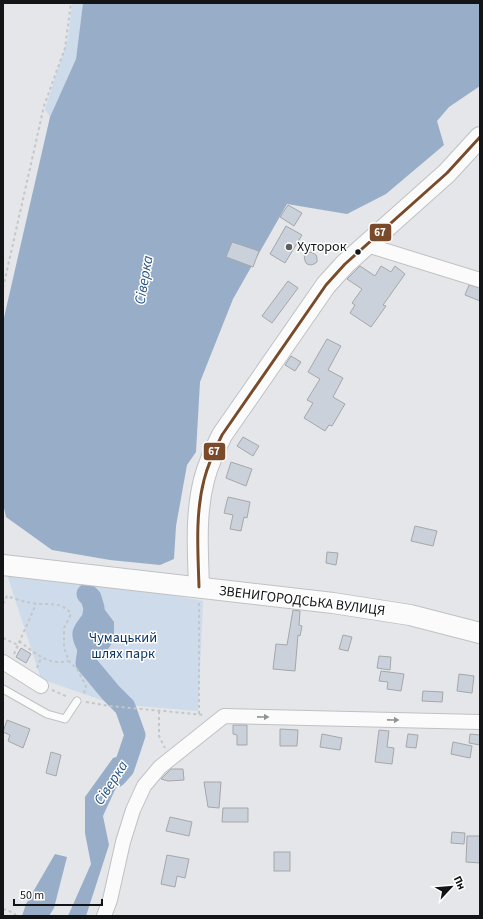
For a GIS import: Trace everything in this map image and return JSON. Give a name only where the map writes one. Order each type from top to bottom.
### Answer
[{"type":"street","points":[[199,587],[198,525],[200,498],[204,480],[222,434],[326,285],[345,264],[447,173],[480,138]]},
{"type":"street","points":[[367,245],[480,280]]},
{"type":"street","name":"ЗВЕНИГОРОДСЬКА ВУЛИЦЯ","points":[[3,565],[332,603],[418,617],[480,633]]},
{"type":"street","points":[[6,664],[42,686]]},
{"type":"street","points":[[104,916],[110,900],[123,842],[138,796],[149,779],[169,759],[224,716],[480,722]]},
{"type":"lane","points":[[3,689],[47,714],[65,719],[77,701]]},
{"type":"path","points":[[3,288],[44,106],[65,48],[71,3]]},
{"type":"path","points":[[199,587],[199,714],[204,731]]},
{"type":"path","points":[[3,594],[36,604],[59,605],[66,608],[71,614],[64,628],[64,648],[69,661],[77,669],[86,686],[84,694]]},
{"type":"path","points":[[3,604],[7,596]]},
{"type":"path","points":[[6,664],[18,645],[36,604]]},
{"type":"path","points":[[3,638],[18,645]]},
{"type":"path","points":[[19,641],[41,658],[60,663],[69,661]]},
{"type":"path","points":[[110,706],[224,716]]},
{"type":"path","points":[[158,711],[159,736],[169,759]]},
{"type":"path","points":[[3,909],[14,913],[16,916]]},
{"type":"green space","points":[[72,3],[83,3],[76,59],[50,117],[45,109],[68,39]]},
{"type":"green space","name":"Чумацький шлях парк","points":[[4,565],[203,601],[198,711],[113,704],[41,679]]},
{"type":"water","points":[[83,3],[480,3],[480,86],[449,107],[437,121],[444,145],[386,194],[347,214],[287,204],[233,299],[200,382],[196,452],[187,465],[176,526],[174,559],[160,565],[110,560],[52,550],[6,517],[3,503],[3,322],[50,117],[76,59]]},
{"type":"water","points":[[102,606],[114,622],[114,640],[103,657],[86,663],[78,652],[74,643],[72,634],[73,630],[86,610]]},
{"type":"water","points":[[132,752],[138,757],[126,780],[119,781],[103,816],[109,845],[86,916],[68,916],[91,864],[85,833],[85,797],[113,758]]},
{"type":"water","points":[[55,854],[67,857],[54,908],[49,916],[22,916],[26,904]]},
{"type":"building","points":[[288,205],[302,213],[294,226],[280,217]]},
{"type":"building","points":[[286,226],[302,235],[285,263],[270,254]]},
{"type":"building","points":[[232,242],[259,251],[253,267],[226,257]]},
{"type":"building","points":[[311,252],[316,255],[317,262],[311,265],[307,264],[305,261],[304,254]]},
{"type":"building","points":[[360,266],[375,276],[381,266],[391,272],[395,266],[405,274],[383,305],[386,306],[371,327],[350,313],[355,305],[352,303],[362,289],[347,279]]},
{"type":"building","points":[[288,281],[298,288],[272,323],[262,316]]},
{"type":"building","points":[[469,285],[480,288],[480,301],[465,295]]},
{"type":"building","points":[[327,339],[341,346],[328,370],[343,378],[333,397],[345,404],[332,426],[329,425],[325,431],[304,418],[313,403],[307,400],[320,379],[308,372]]},
{"type":"building","points":[[291,356],[301,362],[295,371],[285,365]]},
{"type":"building","points":[[243,437],[259,446],[253,456],[237,446]]},
{"type":"building","points":[[231,462],[252,469],[246,486],[226,478]]},
{"type":"building","points":[[228,497],[250,502],[247,518],[244,517],[241,531],[230,529],[233,515],[224,513]]},
{"type":"building","points":[[415,526],[437,531],[433,546],[411,541]]},
{"type":"building","points":[[327,552],[338,553],[336,565],[326,563]]},
{"type":"building","points":[[293,610],[300,611],[299,625],[302,626],[300,636],[298,635],[295,671],[273,669],[276,644],[287,645]]},
{"type":"building","points":[[343,635],[352,637],[348,651],[339,649]]},
{"type":"building","points":[[21,648],[31,654],[26,663],[16,657]]},
{"type":"building","points":[[379,656],[391,657],[390,670],[377,668]]},
{"type":"building","points":[[381,671],[404,674],[401,691],[387,689],[388,682],[379,681]]},
{"type":"building","points":[[459,674],[474,676],[472,693],[457,691]]},
{"type":"building","points":[[423,691],[443,692],[442,702],[422,701]]},
{"type":"building","points":[[7,720],[30,729],[23,748],[8,741],[10,735],[3,732]]},
{"type":"building","points":[[233,725],[247,725],[247,745],[237,745],[237,735],[233,734]]},
{"type":"building","points":[[280,729],[298,730],[297,746],[280,746]]},
{"type":"building","points":[[379,730],[389,731],[387,747],[394,748],[392,764],[375,762]]},
{"type":"building","points":[[322,734],[342,738],[340,750],[320,747]]},
{"type":"building","points":[[408,734],[418,735],[416,748],[406,747]]},
{"type":"building","points":[[470,734],[480,735],[480,745],[469,743]]},
{"type":"building","points":[[453,742],[472,746],[470,758],[451,754]]},
{"type":"building","points":[[51,752],[61,755],[56,776],[46,773]]},
{"type":"building","points":[[171,769],[183,769],[184,780],[168,781],[161,779]]},
{"type":"building","points":[[204,782],[221,782],[219,808],[208,807]]},
{"type":"building","points":[[223,808],[248,808],[248,822],[222,822]]},
{"type":"building","points":[[170,817],[192,822],[189,836],[166,831]]},
{"type":"building","points":[[452,832],[465,833],[464,844],[451,843]]},
{"type":"building","points":[[467,836],[480,836],[480,863],[466,862]]},
{"type":"building","points":[[274,852],[290,852],[290,871],[274,871]]},
{"type":"building","points":[[167,855],[189,859],[185,878],[177,876],[175,887],[161,884]]},
{"type":"waterway","name":"Сіверка","points":[[87,594],[91,598],[94,608],[86,663],[125,707],[135,735],[124,768],[116,777]]},
{"type":"transit line","name":"67","points":[[199,587],[198,520],[201,493],[214,451],[222,435],[326,285],[345,264],[447,173],[480,137]]},
{"type":"place","name":"Хуторок","points":[[289,247]]}]
